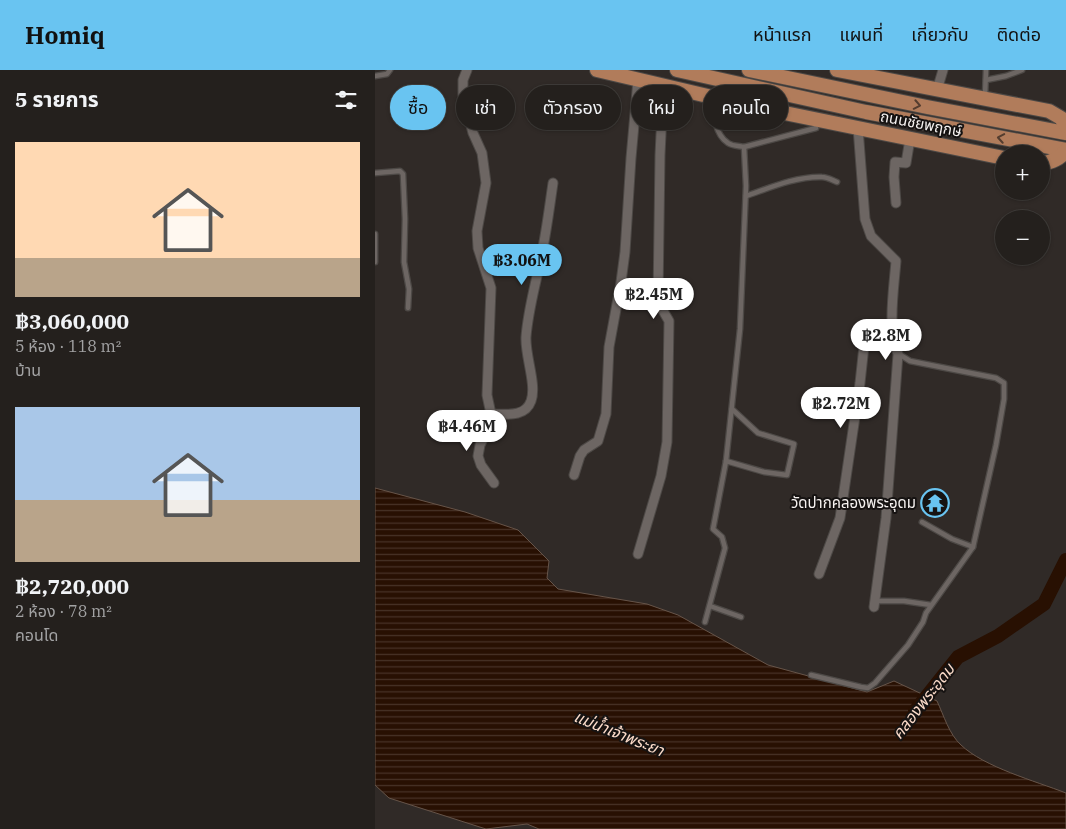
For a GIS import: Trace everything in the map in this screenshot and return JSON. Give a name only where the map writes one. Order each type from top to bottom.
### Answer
[{"type":"main road","name":"ถนนชัยพฤกษ์","points":[[597,70],[661,85]]},
{"type":"main road","name":"ถนนชัยพฤกษ์","points":[[677,70],[866,112],[1066,150],[1063,155],[1050,162]]},
{"type":"main road","name":"ถนนชัยพฤกษ์","points":[[749,70],[1066,133]]},
{"type":"main road","points":[[837,70],[1049,111],[1061,118],[1066,126]]},
{"type":"main road","name":"ถนนชัยพฤกษ์","points":[[788,113],[995,156]]},
{"type":"street","points":[[467,70],[463,80],[463,95],[473,133],[482,153],[486,183],[477,239],[478,248],[491,288],[487,395],[491,414],[486,433],[480,445],[479,456],[481,465],[494,483]]},
{"type":"street","points":[[937,90],[943,70]]},
{"type":"street","points":[[574,474],[584,450],[598,441],[606,414],[609,347],[625,252],[631,158],[639,80]]},
{"type":"street","points":[[858,128],[862,199],[866,225],[871,236],[896,261],[892,333],[898,354],[886,518],[875,604]]},
{"type":"street","points":[[638,554],[661,476],[667,442],[669,321],[658,298],[660,130]]},
{"type":"street","points":[[896,203],[893,177],[895,162],[905,163],[910,139]]},
{"type":"street","points":[[491,414],[518,414],[525,410],[531,402],[533,390],[526,337],[532,293],[540,264],[553,183]]},
{"type":"street","points":[[819,574],[840,518],[864,346],[871,331],[885,330],[892,333]]},
{"type":"lane","points":[[375,76],[387,74],[389,70]]},
{"type":"lane","points":[[985,100],[986,70]]},
{"type":"lane","points":[[986,80],[1022,70]]},
{"type":"lane","points":[[719,130],[729,144],[744,147],[816,128]]},
{"type":"lane","points":[[705,622],[725,548],[722,537],[713,529],[726,461],[741,329],[746,196],[744,147]]},
{"type":"lane","points":[[375,173],[400,171],[403,174],[404,262],[409,289],[408,308]]},
{"type":"lane","points":[[746,196],[777,185],[804,179],[823,177],[837,182]]},
{"type":"lane","points":[[375,234],[375,262]]},
{"type":"lane","points":[[811,675],[861,687],[870,687],[907,645],[923,622],[925,613],[973,547],[996,444],[1004,399],[1004,383],[996,378],[910,361],[898,354]]},
{"type":"lane","points":[[726,461],[763,472],[787,475],[794,444],[758,434],[732,409]]},
{"type":"lane","points":[[922,522],[952,539],[973,547]]},
{"type":"lane","points":[[875,604],[904,601],[931,605]]},
{"type":"lane","points":[[710,606],[741,617]]},
{"type":"water","name":"แม่น้ำเจ้าพระยา","points":[[375,488],[465,512],[518,530],[549,561],[547,578],[558,589],[647,604],[678,615],[768,665],[867,692],[894,681],[937,701],[953,736],[971,753],[996,767],[1066,793],[1066,829],[539,829],[527,824],[486,829],[389,798],[375,785]]},
{"type":"waterway","name":"คลองพระอุดม","points":[[915,711],[958,657],[998,636],[1044,604],[1066,560]]},
{"type":"place","name":"วัดปากคลองพระอุดม","points":[[935,503]]}]
